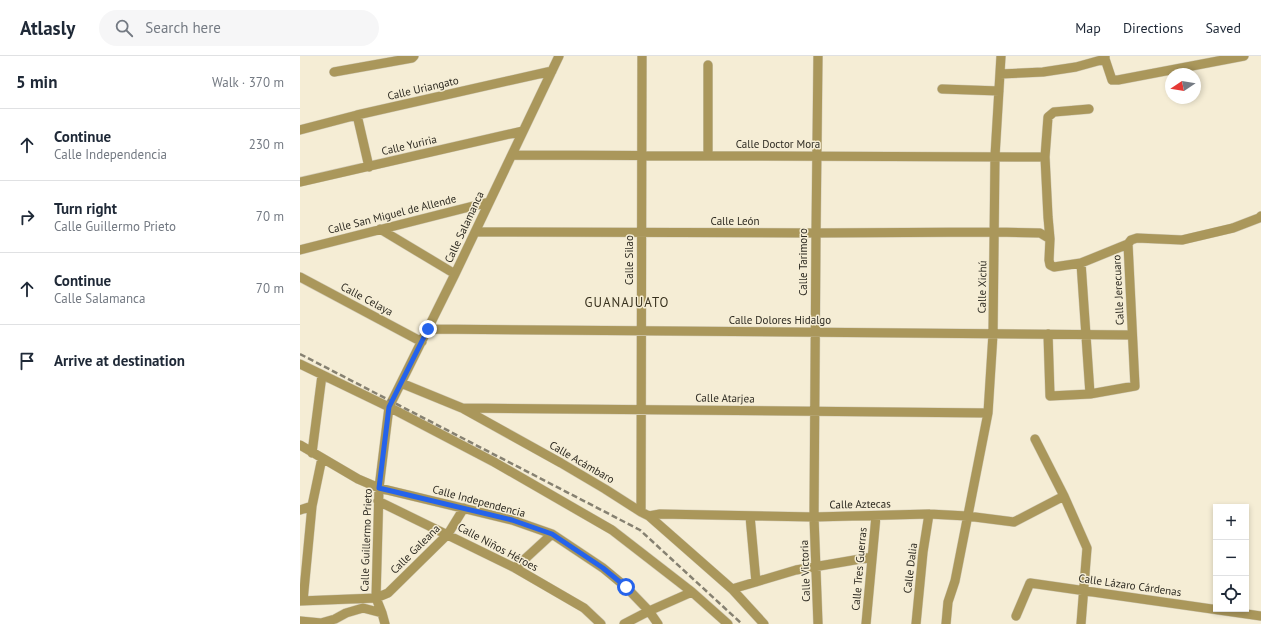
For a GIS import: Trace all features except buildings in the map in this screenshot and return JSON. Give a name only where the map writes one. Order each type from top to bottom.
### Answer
[{"type":"street","points":[[334,72],[412,58],[414,56]]},
{"type":"street","name":"Calle Salamanca","points":[[389,407],[455,274],[559,56]]},
{"type":"street","name":"Calle Silao","points":[[642,56],[641,410],[645,514]]},
{"type":"street","name":"Calle Tarimoro","points":[[814,517],[818,56]]},
{"type":"street","name":"Calle Xichú","points":[[946,624],[948,602],[955,581],[988,412],[993,334],[995,156],[1001,56]]},
{"type":"street","points":[[1000,74],[1043,72],[1076,68],[1105,58],[1112,80],[1118,80],[1244,56]]},
{"type":"street","points":[[708,65],[708,155]]},
{"type":"street","name":"Calle Uriangato","points":[[300,130],[357,115],[552,71]]},
{"type":"street","points":[[942,89],[999,91]]},
{"type":"street","points":[[1089,109],[1054,112],[1048,117],[1045,157],[1050,239],[1050,265],[1054,267],[1081,263],[1128,244],[1131,240],[1137,238],[1182,240],[1233,228],[1261,216]]},
{"type":"street","points":[[357,115],[369,166]]},
{"type":"street","name":"Calle Yuriria","points":[[300,182],[523,131]]},
{"type":"street","name":"Calle Doctor Mora","points":[[512,155],[1045,157]]},
{"type":"street","name":"Calle San Miguel de Allende","points":[[300,250],[489,202]]},
{"type":"street","points":[[380,229],[455,274]]},
{"type":"street","name":"Calle León","points":[[475,232],[994,232],[1040,233],[1050,239]]},
{"type":"street","name":"Calle Jerecuaro","points":[[1090,394],[1135,386],[1128,244]]},
{"type":"street","points":[[1048,334],[1050,396],[1090,394],[1081,263]]},
{"type":"street","name":"Calle Celaya","points":[[300,277],[422,342]]},
{"type":"street","name":"Calle Dolores Hidalgo","points":[[428,329],[1132,335]]},
{"type":"street","points":[[300,364],[389,407],[494,462],[612,530],[692,592],[728,624]]},
{"type":"street","points":[[312,453],[322,375]]},
{"type":"street","name":"Calle Acámbaro","points":[[401,383],[462,408],[599,485],[645,514],[732,589],[764,624]]},
{"type":"street","name":"Calle Guillermo Prieto","points":[[385,624],[376,598],[378,501],[389,407]]},
{"type":"street","name":"Calle Atarjea","points":[[462,408],[988,412]]},
{"type":"street","points":[[1035,439],[1064,496],[1087,548],[1081,624]]},
{"type":"street","name":"Calle Independencia","points":[[300,445],[358,479],[379,488],[512,520],[552,534],[603,568],[626,587],[649,611],[658,624]]},
{"type":"street","points":[[322,458],[312,506],[302,601],[376,598]]},
{"type":"street","name":"Calle Aztecas","points":[[645,514],[814,517],[929,514],[967,516],[1014,522],[1064,496]]},
{"type":"street","name":"Calle Niños Héroes","points":[[378,501],[515,568],[584,608],[601,624]]},
{"type":"street","points":[[300,510],[312,506]]},
{"type":"street","name":"Calle Galeana","points":[[376,598],[388,593],[448,534],[464,508]]},
{"type":"street","name":"Calle Dalia","points":[[916,624],[929,514]]},
{"type":"street","points":[[750,516],[756,582]]},
{"type":"street","name":"Calle Tres Guerras","points":[[866,624],[876,516]]},
{"type":"street","name":"Calle Victoria","points":[[814,517],[818,624]]},
{"type":"street","points":[[515,568],[552,534]]},
{"type":"street","points":[[732,589],[796,570],[872,557]]},
{"type":"street","name":"Calle Lázaro Cárdenas","points":[[1016,616],[1030,583],[1261,616]]},
{"type":"street","points":[[624,624],[692,592]]},
{"type":"street","points":[[300,621],[321,623],[363,608],[382,613]]},
{"type":"railway","points":[[300,354],[640,530],[742,624]]},
{"type":"district","name":"GUANAJUATO","points":[[627,302]]},
{"type":"route","points":[[428,329],[389,407],[379,488],[512,520],[552,534],[603,568],[626,587]]}]
